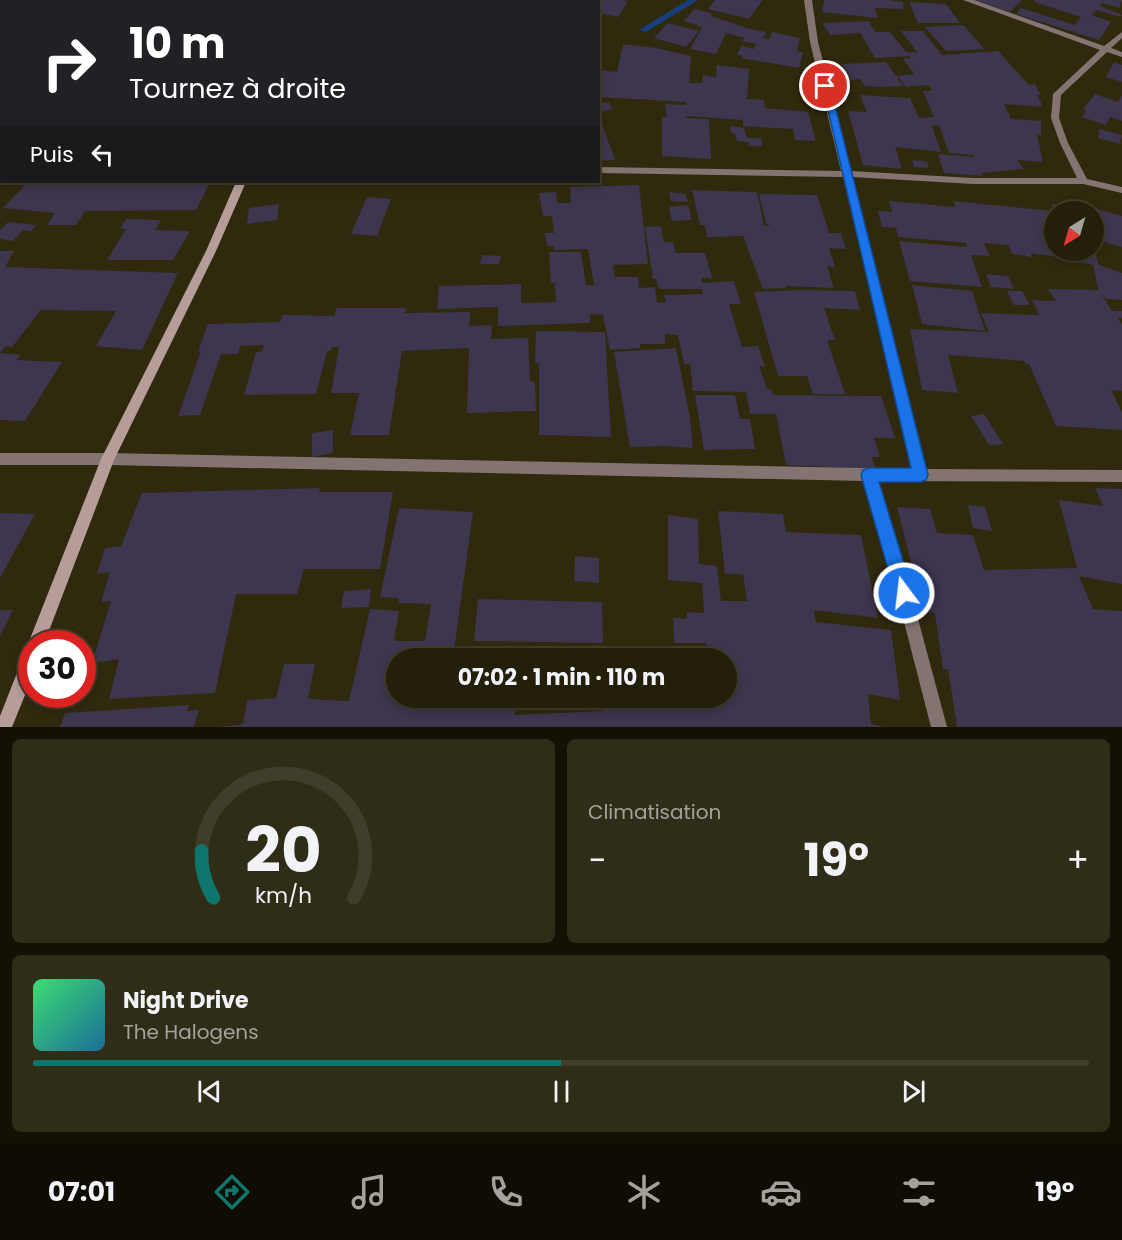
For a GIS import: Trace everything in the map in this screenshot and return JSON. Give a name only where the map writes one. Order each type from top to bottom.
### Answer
[{"type":"main road","points":[[41,630],[108,459],[211,251],[242,183]]},
{"type":"main road","points":[[4,727],[18,692]]},
{"type":"street","points":[[808,0],[814,42],[921,475]]},
{"type":"street","points":[[967,0],[1122,56]]},
{"type":"street","points":[[1083,181],[1064,143],[1055,118],[1058,94],[1122,34]]},
{"type":"street","points":[[600,170],[847,174],[973,181],[1083,181],[1122,190]]},
{"type":"street","points":[[0,459],[108,459],[869,475],[1122,476]]},
{"type":"street","points":[[869,475],[892,548],[939,727]]},
{"type":"building","points":[[600,0],[628,1],[618,17],[600,13]]},
{"type":"building","points":[[715,0],[763,0],[749,19],[708,9]]},
{"type":"building","points":[[824,0],[889,0],[903,2],[904,9],[875,8],[878,18],[822,12]]},
{"type":"building","points":[[974,0],[1022,0],[1010,12]]},
{"type":"building","points":[[1035,0],[1122,0],[1119,8],[1102,3],[1100,6],[1122,15],[1121,17],[1096,10],[1092,15],[1111,22],[1099,40],[1016,14],[1021,8],[1075,25],[1081,17],[1034,2]]},
{"type":"building","points":[[909,2],[946,4],[960,23],[918,23]]},
{"type":"building","points":[[694,9],[712,13],[711,16],[750,29],[766,32],[763,38],[769,39],[772,32],[800,38],[797,51],[803,52],[799,68],[741,58],[743,56],[737,55],[741,46],[754,49],[756,44],[742,41],[744,38],[726,33],[716,54],[690,49],[702,27],[684,21]]},
{"type":"building","points":[[868,21],[876,32],[890,32],[906,52],[917,52],[901,31],[923,31],[942,55],[998,51],[1029,85],[1035,84],[1041,95],[1037,95],[1043,107],[1004,104],[1011,119],[1041,121],[1041,135],[1037,134],[1043,162],[1017,160],[1024,169],[982,173],[983,176],[944,173],[938,154],[974,157],[973,155],[949,153],[939,125],[932,126],[941,152],[895,147],[902,169],[863,165],[848,111],[867,112],[860,95],[910,98],[919,118],[934,117],[923,91],[932,91],[929,85],[906,87],[899,78],[897,79],[904,86],[880,87],[865,86],[860,79],[851,80],[842,64],[886,62],[896,76],[914,74],[903,59],[911,58],[910,56],[875,58],[860,33],[830,35],[822,23]]},
{"type":"building","points":[[668,23],[699,31],[686,47],[654,38]]},
{"type":"building","points":[[963,25],[985,49],[946,51],[925,27]]},
{"type":"building","points":[[623,44],[691,56],[689,83],[702,83],[703,75],[716,77],[717,65],[749,69],[747,99],[764,100],[765,108],[808,112],[816,141],[795,140],[793,129],[743,126],[743,120],[687,116],[686,118],[709,119],[711,159],[662,156],[662,117],[667,117],[665,104],[686,105],[686,102],[600,97],[600,70],[617,72]]},
{"type":"building","points":[[1114,62],[1122,65],[1122,82],[1106,77]]},
{"type":"building","points":[[1095,94],[1118,102],[1122,95],[1122,121],[1110,117],[1106,125],[1082,117],[1086,110],[1083,109]]},
{"type":"building","points":[[609,102],[612,109],[600,112],[600,103]]},
{"type":"building","points":[[600,121],[601,121],[615,160],[600,161]]},
{"type":"building","points":[[730,126],[744,128],[747,138],[761,138],[763,146],[749,146],[748,142],[737,141],[735,133],[731,133]]},
{"type":"building","points":[[1099,129],[1122,135],[1120,144],[1098,138]]},
{"type":"building","points":[[912,160],[927,162],[929,168],[914,167]]},
{"type":"building","points":[[27,183],[93,185],[94,183],[210,183],[196,210],[85,211],[76,225],[47,225],[55,213],[3,208]]},
{"type":"building","points":[[639,185],[648,264],[613,265],[615,277],[638,277],[639,288],[655,287],[657,303],[666,302],[664,295],[703,294],[702,289],[659,289],[656,279],[653,279],[645,227],[661,226],[664,242],[673,242],[676,253],[705,253],[712,278],[701,278],[702,283],[734,281],[741,304],[729,304],[742,347],[758,346],[765,366],[759,366],[767,389],[771,389],[773,395],[881,396],[895,438],[874,438],[880,457],[872,457],[875,469],[786,465],[776,414],[750,414],[746,392],[693,391],[690,364],[684,364],[678,335],[665,334],[665,344],[640,344],[640,348],[610,350],[603,315],[590,314],[590,323],[498,326],[498,307],[437,309],[439,286],[521,284],[521,303],[556,302],[555,283],[551,283],[549,252],[581,252],[586,285],[594,285],[588,249],[554,250],[554,246],[547,246],[545,233],[554,233],[552,216],[543,216],[539,193],[556,192],[557,203],[571,203],[570,187]]},
{"type":"building","points":[[692,190],[757,192],[764,226],[770,225],[766,223],[759,194],[817,195],[829,233],[841,233],[846,249],[829,248],[835,267],[827,266],[834,288],[786,286],[786,288],[763,289],[743,236],[707,237],[705,225],[700,225]]},
{"type":"building","points":[[669,192],[685,194],[688,202],[671,201]]},
{"type":"building","points":[[367,197],[391,199],[377,236],[351,234]]},
{"type":"building","points":[[889,201],[955,207],[954,201],[1044,210],[1044,255],[1031,253],[1032,257],[1012,254],[1008,245],[984,243],[990,256],[971,255],[982,287],[910,281],[899,241],[967,247],[966,243],[898,237],[896,228],[882,227],[878,211],[892,212]]},
{"type":"building","points":[[279,204],[277,220],[247,224],[249,208]]},
{"type":"building","points":[[688,205],[692,220],[672,221],[669,207]]},
{"type":"building","points":[[1104,211],[1122,216],[1122,247],[1104,242]]},
{"type":"building","points":[[126,219],[161,220],[155,230],[190,231],[173,260],[107,260],[126,229],[120,229]]},
{"type":"building","points":[[8,222],[36,225],[31,231],[23,230],[13,241],[0,239],[0,230]]},
{"type":"building","points":[[0,251],[14,251],[5,267],[178,273],[142,350],[96,346],[116,311],[41,310],[12,347],[6,346],[0,353]]},
{"type":"building","points":[[482,255],[501,256],[499,264],[480,264]]},
{"type":"building","points":[[1074,261],[1098,261],[1099,265],[1122,273],[1122,300],[1106,299],[1098,289],[1093,265]]},
{"type":"building","points":[[986,274],[1008,276],[1014,289],[991,287]]},
{"type":"building","points":[[912,285],[972,291],[985,331],[922,324]]},
{"type":"building","points":[[1048,289],[1099,290],[1112,311],[1122,311],[1122,318],[1118,318],[1122,324],[1122,391],[1111,390],[1122,412],[1122,430],[1056,426],[1029,364],[1024,361],[948,355],[958,393],[922,390],[910,329],[989,332],[981,313],[1039,315],[1032,300],[1056,301]]},
{"type":"building","points":[[855,291],[860,310],[824,308],[835,340],[827,340],[845,394],[813,394],[807,376],[778,376],[754,292]]},
{"type":"building","points":[[1007,291],[1022,291],[1030,305],[1014,305]]},
{"type":"building","points":[[337,308],[406,308],[405,313],[470,312],[469,326],[492,325],[491,339],[528,338],[530,381],[535,382],[536,411],[467,413],[469,348],[402,351],[389,435],[350,435],[359,393],[331,393],[339,347],[332,347],[331,351],[327,351],[316,394],[244,395],[256,352],[262,351],[264,345],[240,346],[238,354],[221,354],[200,415],[178,416],[208,324],[280,322],[283,315],[334,316]]},
{"type":"building","points":[[536,331],[605,332],[611,437],[539,435],[539,363],[535,363]]},
{"type":"building","points":[[676,348],[690,418],[693,448],[630,447],[614,352]]},
{"type":"building","points":[[0,353],[21,355],[16,360],[62,362],[25,421],[0,420]]},
{"type":"building","points":[[695,395],[735,395],[740,419],[750,419],[755,449],[704,450]]},
{"type":"building","points":[[984,414],[1003,444],[989,445],[971,416]]},
{"type":"building","points":[[333,430],[333,453],[312,457],[312,433]]},
{"type":"building","points":[[320,488],[319,492],[393,492],[380,569],[304,569],[297,594],[236,594],[215,693],[109,699],[119,659],[96,662],[96,650],[111,601],[101,602],[110,572],[97,574],[105,548],[121,546],[142,493]]},
{"type":"building","points":[[1095,488],[1122,489],[1122,584],[1079,576],[1093,609],[1122,611],[1122,727],[957,727],[948,669],[943,669],[935,613],[923,611],[897,507],[930,509],[937,533],[973,535],[984,570],[1077,568],[1059,500],[1103,506]]},
{"type":"building","points":[[968,505],[985,507],[992,531],[973,528]]},
{"type":"building","points":[[399,508],[473,512],[454,648],[386,648],[386,708],[515,708],[515,715],[603,711],[603,708],[737,708],[737,648],[706,648],[706,643],[674,643],[673,618],[687,619],[687,612],[704,613],[702,583],[668,580],[668,515],[698,519],[699,564],[717,566],[721,601],[747,601],[743,574],[725,574],[718,511],[783,514],[786,532],[861,535],[878,618],[814,610],[816,622],[891,630],[900,700],[868,694],[871,724],[884,727],[221,727],[243,724],[247,700],[276,698],[284,664],[315,664],[308,699],[349,701],[370,609],[399,611],[394,641],[425,641],[431,604],[398,603],[399,598],[380,597]]},
{"type":"building","points":[[0,513],[35,514],[0,578]]},
{"type":"building","points":[[575,556],[599,558],[599,583],[574,581]]},
{"type":"building","points":[[371,589],[369,607],[341,608],[344,591]]},
{"type":"building","points":[[478,599],[602,602],[603,643],[474,641]]},
{"type":"building","points":[[0,610],[13,610],[0,636]]},
{"type":"building","points":[[189,705],[187,711],[199,710],[194,727],[60,727],[65,713]]},
{"type":"waterway","points":[[643,30],[694,0]]},
{"type":"route","points":[[825,86],[921,475],[869,475],[904,593]]}]
